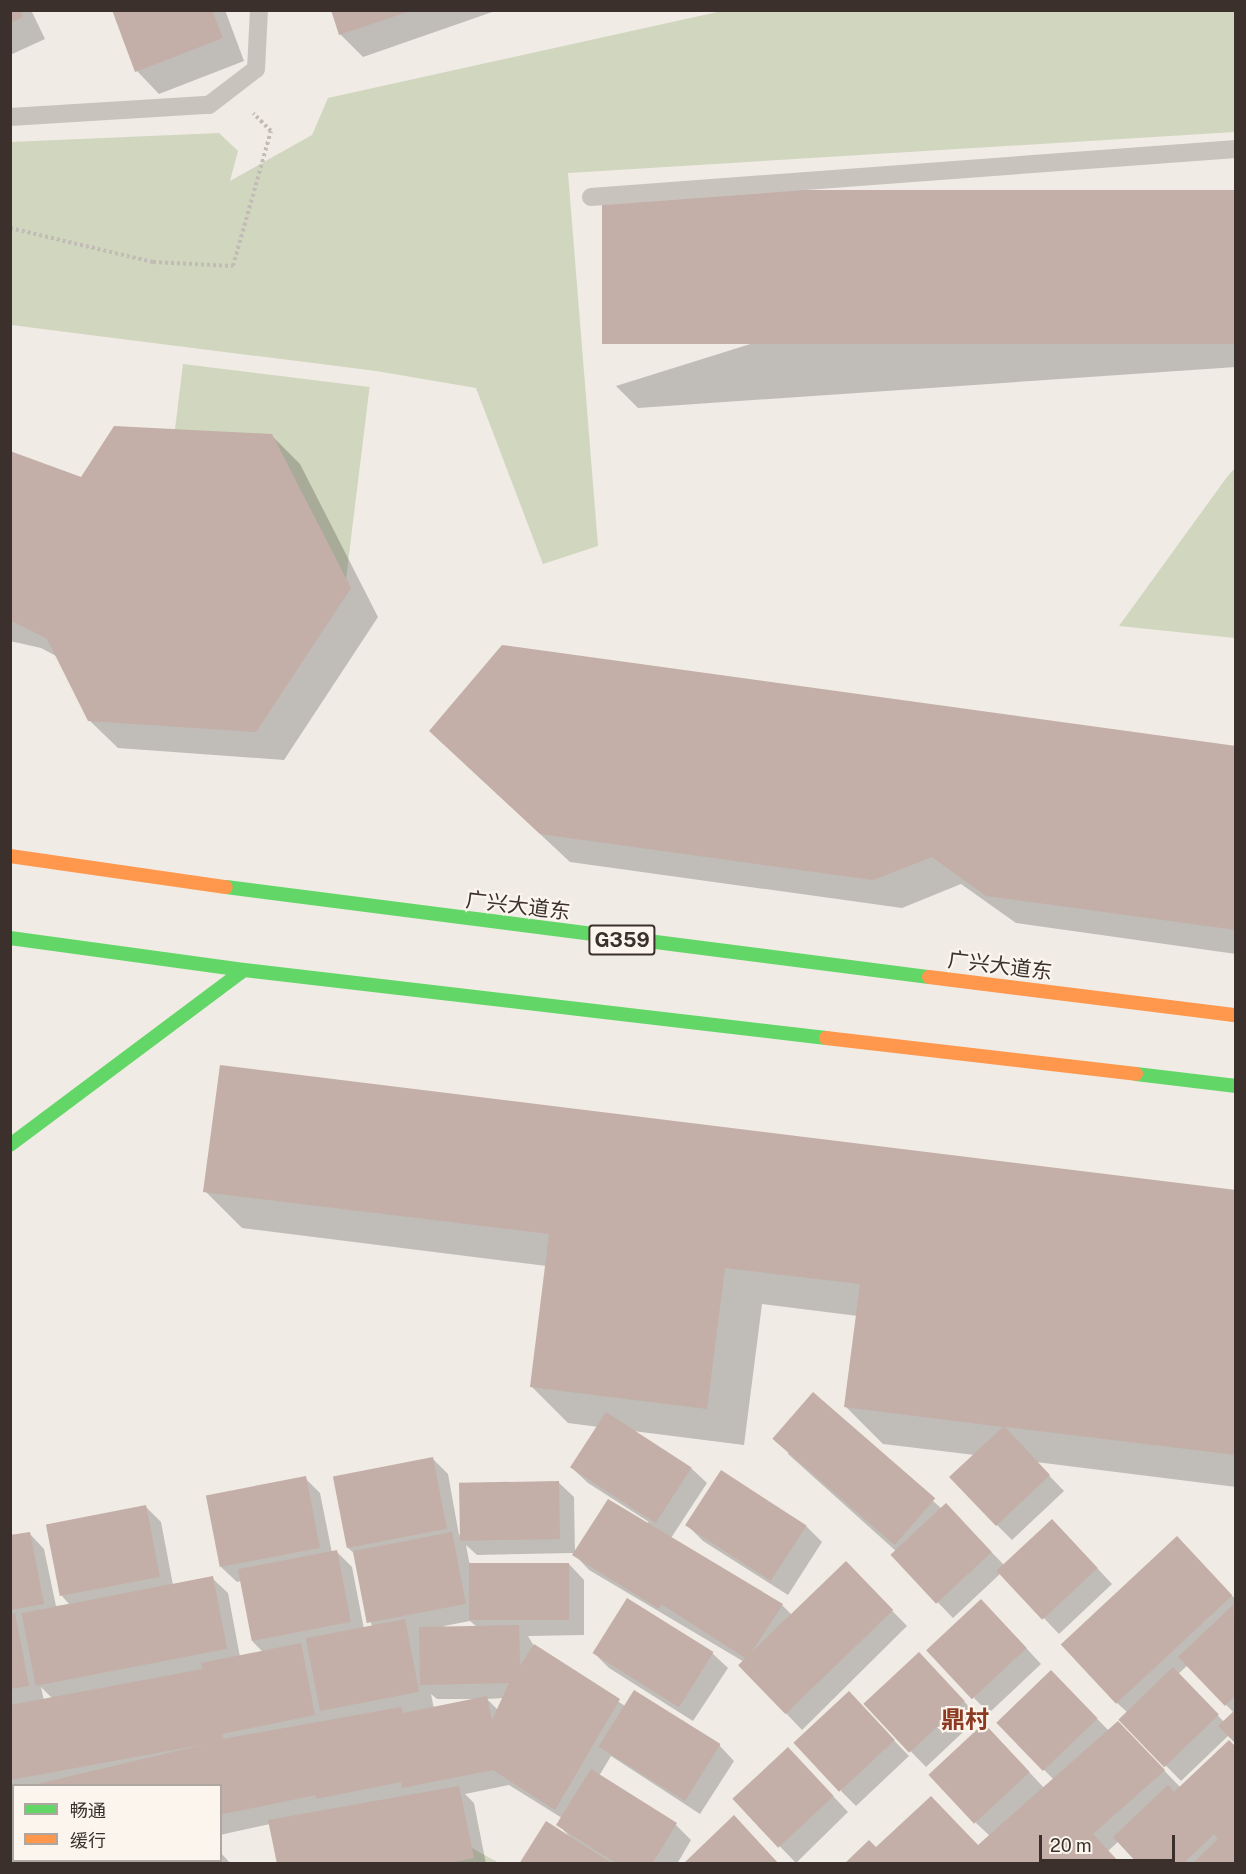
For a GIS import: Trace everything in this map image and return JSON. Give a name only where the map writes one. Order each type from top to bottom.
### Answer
[{"type":"main road","name":"广兴大道东","points":[[10,855],[399,912],[1236,1015]]},
{"type":"main road","points":[[10,938],[244,970],[1236,1086]]},
{"type":"main road","points":[[10,1145],[244,970]]},
{"type":"lane","points":[[10,117],[209,105],[256,69],[259,10]]},
{"type":"lane","points":[[591,197],[1236,148]]},
{"type":"path","points":[[10,228],[153,262],[233,266],[271,132],[229,89]]},
{"type":"green space","points":[[722,11],[1235,11],[1235,132],[568,173],[598,546],[543,564],[476,388],[376,371],[11,325],[11,142],[219,133],[238,151],[230,181],[312,135],[328,98]]},
{"type":"green space","points":[[183,364],[370,387],[345,588],[158,565]]},
{"type":"green space","points":[[1235,468],[1235,638],[1119,626],[1227,477]]},
{"type":"green space","points":[[468,1846],[499,1863],[420,1864]]},
{"type":"building","points":[[10,10],[20,10],[23,17],[10,23]]},
{"type":"building","points":[[112,10],[212,10],[223,38],[135,72]]},
{"type":"building","points":[[331,10],[410,10],[410,11],[339,35]]},
{"type":"building","points":[[602,190],[1236,190],[1236,344],[602,344]]},
{"type":"building","points":[[114,426],[272,434],[351,588],[256,732],[88,721],[47,639],[10,620],[10,451],[81,477]]},
{"type":"building","points":[[502,645],[1236,746],[1236,930],[986,896],[932,857],[873,880],[540,834],[429,731]]},
{"type":"building","points":[[220,1065],[1236,1190],[1236,1455],[1005,1427],[1050,1475],[996,1526],[949,1477],[1003,1427],[844,1407],[860,1284],[725,1268],[707,1409],[530,1387],[549,1234],[203,1192]]},
{"type":"building","points":[[813,1392],[935,1498],[895,1545],[772,1439]]},
{"type":"building","points":[[606,1412],[692,1468],[656,1523],[570,1467]]},
{"type":"building","points":[[433,1457],[447,1529],[347,1548],[333,1476]]},
{"type":"building","points":[[721,1470],[807,1526],[771,1581],[685,1525]]},
{"type":"building","points":[[306,1476],[320,1548],[220,1567],[206,1495]]},
{"type":"building","points":[[559,1481],[560,1539],[460,1541],[459,1483]]},
{"type":"building","points":[[608,1499],[783,1604],[747,1659],[661,1604],[659,1609],[572,1555]]},
{"type":"building","points":[[946,1503],[992,1552],[936,1604],[890,1555]]},
{"type":"building","points":[[146,1505],[160,1577],[60,1596],[46,1524]]},
{"type":"building","points":[[1052,1519],[1098,1568],[1042,1620],[996,1571]]},
{"type":"building","points":[[30,1532],[44,1604],[10,1610],[10,1535]]},
{"type":"building","points":[[452,1532],[466,1604],[367,1623],[353,1551]]},
{"type":"building","points":[[1177,1536],[1232,1595],[1116,1704],[1061,1644]]},
{"type":"building","points":[[337,1550],[351,1622],[252,1641],[238,1569]]},
{"type":"building","points":[[846,1561],[893,1610],[785,1714],[738,1665]]},
{"type":"building","points":[[469,1563],[569,1563],[569,1620],[469,1620]]},
{"type":"building","points":[[213,1576],[227,1649],[36,1686],[22,1613]]},
{"type":"building","points":[[627,1598],[714,1652],[679,1707],[593,1653]]},
{"type":"building","points":[[981,1599],[1027,1648],[972,1699],[926,1650]]},
{"type":"building","points":[[1233,1605],[1236,1695],[1225,1706],[1178,1657]]},
{"type":"building","points":[[15,1613],[29,1686],[10,1689],[10,1614]]},
{"type":"building","points":[[405,1619],[419,1692],[320,1711],[306,1638]]},
{"type":"building","points":[[519,1625],[520,1666],[534,1644],[620,1699],[555,1810],[493,1770],[402,1788],[401,1782],[316,1799],[316,1795],[222,1816],[222,1784],[37,1784],[206,1744],[10,1780],[10,1705],[203,1669],[201,1663],[301,1643],[315,1715],[222,1734],[223,1739],[401,1707],[403,1713],[487,1696],[492,1720],[509,1683],[420,1685],[419,1627]]},
{"type":"building","points":[[919,1652],[965,1701],[909,1753],[863,1704]]},
{"type":"building","points":[[1173,1667],[1219,1714],[1164,1767],[1118,1720]]},
{"type":"building","points":[[1051,1670],[1098,1718],[1043,1771],[996,1723]]},
{"type":"building","points":[[634,1690],[721,1744],[685,1801],[598,1747]]},
{"type":"building","points":[[849,1691],[895,1740],[839,1792],[793,1743]]},
{"type":"building","points":[[1236,1709],[1236,1744],[1218,1726]]},
{"type":"building","points":[[1118,1721],[1165,1770],[1093,1834],[1121,1864],[844,1864],[869,1840],[876,1847],[931,1796],[978,1845]]},
{"type":"building","points":[[984,1723],[1030,1772],[974,1824],[928,1775]]},
{"type":"building","points":[[1229,1740],[1236,1747],[1236,1864],[1192,1864],[1218,1839],[1214,1834],[1183,1864],[1138,1864],[1113,1837],[1168,1785],[1174,1792]]},
{"type":"building","points":[[788,1747],[834,1796],[778,1848],[732,1799]]},
{"type":"building","points":[[591,1769],[677,1823],[652,1864],[617,1864],[556,1825]]},
{"type":"building","points":[[459,1786],[474,1858],[445,1864],[277,1864],[268,1820]]},
{"type":"building","points":[[12,1798],[12,1862],[21,1862],[10,1864]]},
{"type":"building","points":[[734,1815],[779,1864],[683,1864]]},
{"type":"building","points":[[546,1821],[613,1864],[519,1864]]},
{"type":"building","points":[[144,1862],[219,1862],[219,1864],[144,1864]]},
{"type":"traffic: fast","points":[[226,887],[929,977]]},
{"type":"traffic: fast","points":[[10,938],[244,970],[826,1038]]},
{"type":"traffic: fast","points":[[10,1145],[244,970]]},
{"type":"traffic: fast","points":[[1136,1074],[1236,1086]]},
{"type":"traffic: slow","points":[[10,856],[226,887]]},
{"type":"traffic: slow","points":[[929,977],[1236,1015]]},
{"type":"traffic: slow","points":[[826,1038],[1136,1074]]},
{"type":"district","name":"鼎村","points":[[965,1720]]}]
